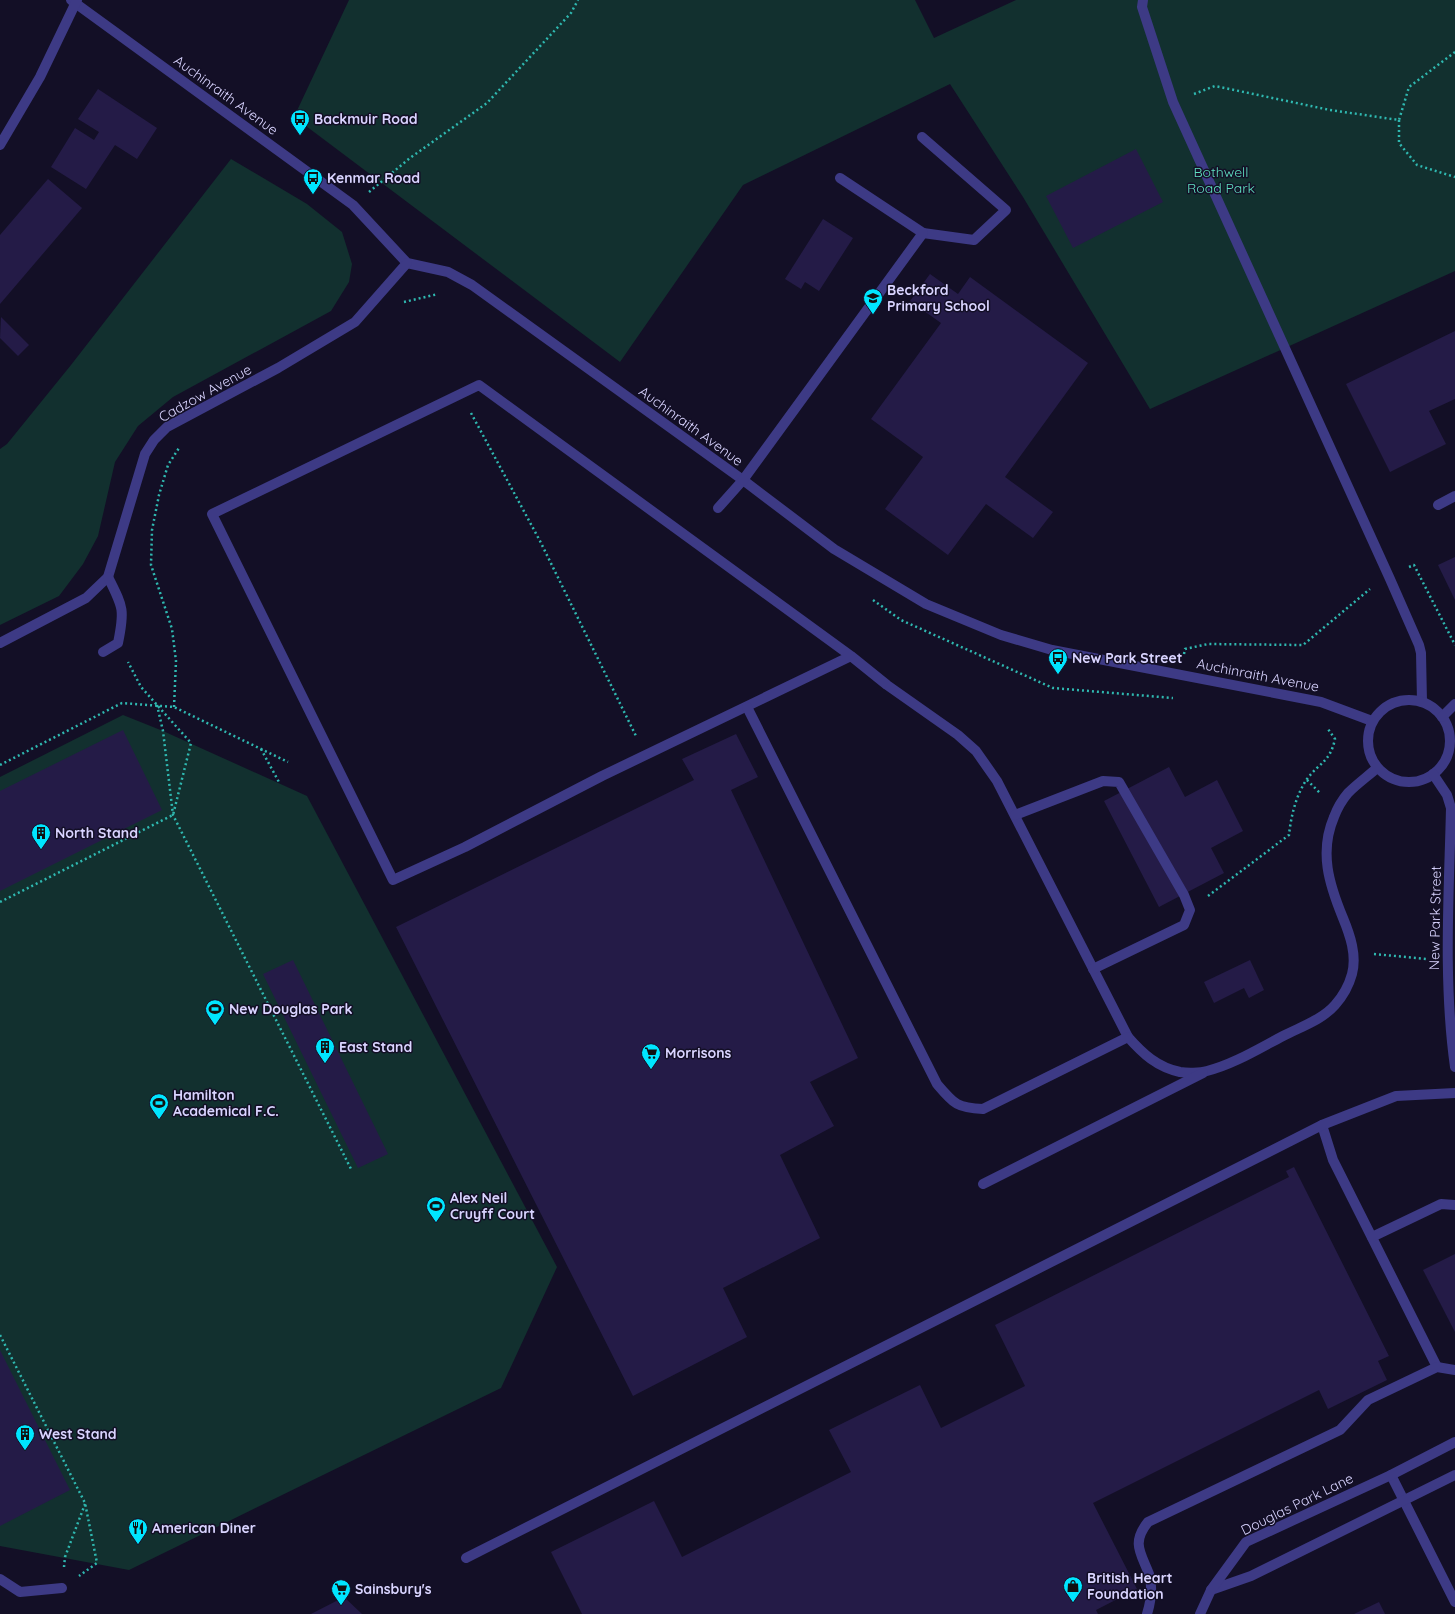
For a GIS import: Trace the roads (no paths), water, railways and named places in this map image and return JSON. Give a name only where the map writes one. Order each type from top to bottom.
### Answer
[{"type":"street","points":[[1137,0],[1145,19],[1173,102],[1390,579],[1421,653],[1422,702]]},
{"type":"street","points":[[1143,0],[1142,7],[1145,19]]},
{"type":"street","points":[[0,145],[40,77],[75,1]]},
{"type":"street","name":"Auchinraith Avenue","points":[[75,1],[353,205],[407,263],[448,272],[472,285],[743,480],[834,549],[926,604],[1001,635],[1052,650],[1321,702],[1372,721]]},
{"type":"street","points":[[840,178],[923,233],[974,240],[1006,210],[922,137]]},
{"type":"street","points":[[718,508],[743,480],[923,233]]},
{"type":"street","name":"Cadzow Avenue","points":[[0,643],[86,598],[108,577],[145,454],[154,440],[168,427],[278,368],[355,322],[407,263]]},
{"type":"street","points":[[851,656],[747,708],[602,776],[464,847],[393,880],[212,514],[479,385],[851,656],[887,685],[958,735],[976,751],[997,781],[1128,1037],[1142,1054],[1160,1066],[1181,1072],[1205,1072]]},
{"type":"street","points":[[1438,505],[1455,496]]},
{"type":"street","points":[[103,652],[118,643],[123,619],[121,602],[108,577]]},
{"type":"street","points":[[1412,700],[1429,705],[1442,717],[1449,734],[1449,748],[1445,761],[1433,774],[1424,779],[1404,781],[1394,779],[1377,768],[1369,750],[1369,730],[1372,721],[1378,713],[1394,703],[1412,700]]},
{"type":"street","points":[[1442,717],[1455,704]]},
{"type":"street","points":[[747,708],[937,1084],[950,1098],[964,1108],[983,1109],[1128,1037]]},
{"type":"street","points":[[983,1184],[1205,1072],[1232,1062],[1286,1035],[1319,1018],[1334,1006],[1346,989],[1352,972],[1354,953],[1349,932],[1333,895],[1326,868],[1326,846],[1330,825],[1347,794],[1377,768]]},
{"type":"street","name":"New Park Street","points":[[1433,774],[1446,795],[1451,808],[1448,961],[1449,1026],[1455,1067]]},
{"type":"street","points":[[1015,815],[1103,781],[1119,782],[1184,895],[1190,910],[1184,924],[1093,969]]},
{"type":"street","points":[[466,1558],[1322,1124],[1396,1096],[1455,1092]]},
{"type":"street","points":[[1322,1124],[1333,1160],[1437,1367]]},
{"type":"street","points":[[1372,1237],[1441,1204],[1455,1205]]},
{"type":"street","points":[[1147,1614],[1151,1603],[1151,1589],[1149,1574],[1142,1562],[1138,1546],[1141,1531],[1148,1522],[1340,1430],[1368,1400],[1437,1367],[1455,1370]]},
{"type":"street","name":"Douglas Park Lane","points":[[1200,1614],[1211,1590],[1246,1542],[1391,1474],[1455,1442]]},
{"type":"street","points":[[1391,1474],[1455,1602]]},
{"type":"street","points":[[1211,1590],[1251,1576],[1455,1475]]},
{"type":"street","points":[[0,1579],[20,1592],[62,1588]]},
{"type":"place","name":"Backmuir Road","points":[[300,136]]},
{"type":"place","name":"Kenmar Road","points":[[313,195]]},
{"type":"place","name":"Beckford Primary School","points":[[873,315]]},
{"type":"place","name":"New Park Street","points":[[1058,675]]},
{"type":"place","name":"North Stand","points":[[41,850]]},
{"type":"place","name":"New Douglas Park","points":[[215,1026]]},
{"type":"place","name":"East Stand","points":[[325,1064]]},
{"type":"place","name":"Morrisons","points":[[651,1070]]},
{"type":"place","name":"Hamilton Academical F.C.","points":[[159,1120]]},
{"type":"place","name":"Alex Neil Cruyff Court","points":[[436,1223]]},
{"type":"place","name":"West Stand","points":[[25,1451]]},
{"type":"place","name":"American Diner","points":[[138,1545]]},
{"type":"place","name":"British Heart Foundation","points":[[1073,1603]]},
{"type":"place","name":"Sainsbury's","points":[[341,1606]]},
{"type":"park label","name":"Bothwell Road Park","points":[[1221,180]]}]
